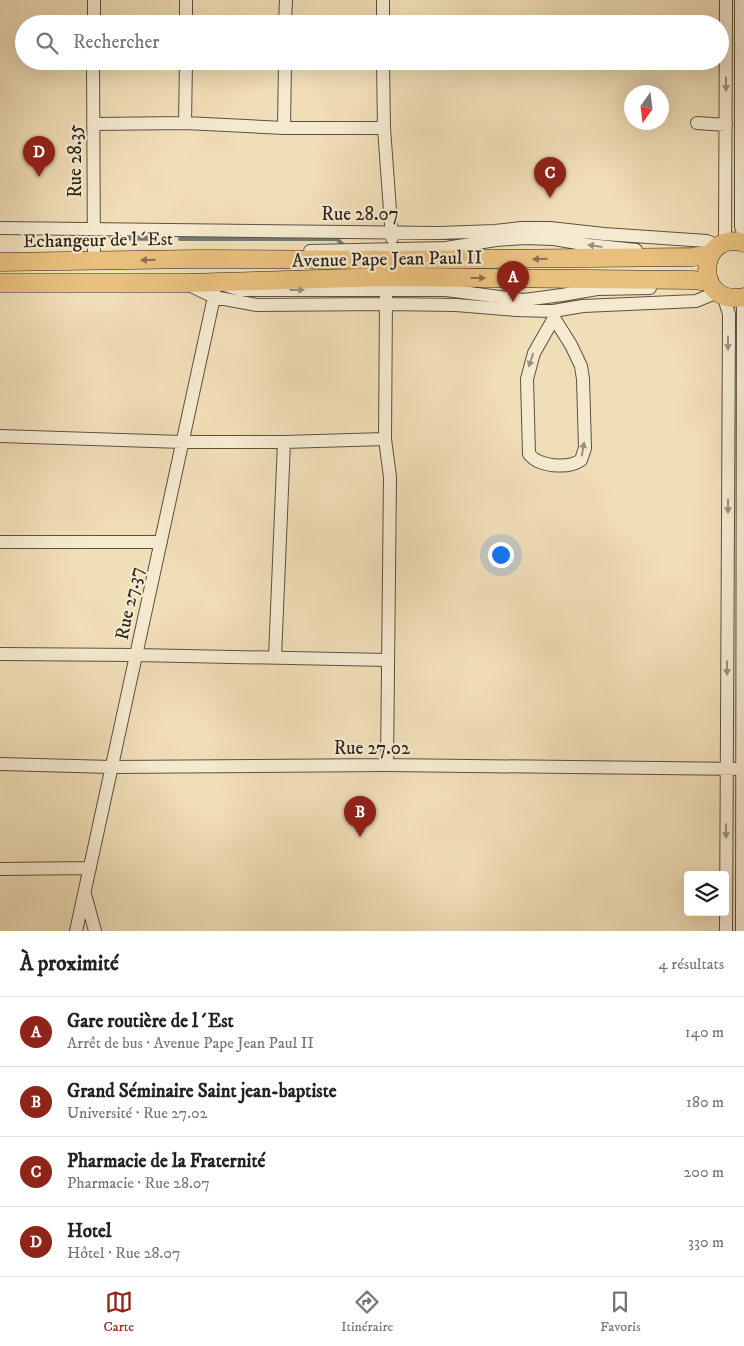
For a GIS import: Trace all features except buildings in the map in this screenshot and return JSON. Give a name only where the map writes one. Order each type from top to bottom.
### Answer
[{"type":"highway","name":"Avenue Pape Jean Paul II","points":[[196,260],[392,255],[694,257],[734,240],[744,242]]},
{"type":"highway","points":[[716,289],[706,270],[717,248]]},
{"type":"highway","name":"Echangeur de l´Est","points":[[0,260],[35,262],[196,260]]},
{"type":"highway","name":"Avenue Pape Jean Paul II","points":[[58,283],[184,283],[214,289],[386,284],[693,280],[716,289],[730,298],[744,297]]},
{"type":"highway","points":[[0,283],[58,283]]},
{"type":"highway","points":[[0,287],[58,283]]},
{"type":"street","points":[[94,0],[94,15]]},
{"type":"street","points":[[186,0],[186,15]]},
{"type":"street","points":[[285,15],[286,0]]},
{"type":"street","points":[[383,0],[383,15]]},
{"type":"street","points":[[726,0],[726,15]]},
{"type":"street","points":[[741,0],[743,98],[741,226],[744,236]]},
{"type":"street","name":"Rue 28.35","points":[[93,70],[94,261]]},
{"type":"street","points":[[185,123],[186,70]]},
{"type":"street","points":[[284,128],[285,70]]},
{"type":"street","points":[[383,70],[384,128],[392,231],[392,255]]},
{"type":"street","points":[[717,248],[726,125],[726,70]]},
{"type":"street","points":[[93,124],[185,123],[284,128],[384,128]]},
{"type":"street","points":[[697,123],[726,125]]},
{"type":"street","name":"Rue 28.07","points":[[0,228],[448,232],[550,228],[604,234],[707,241],[717,248]]},
{"type":"street","points":[[386,284],[385,439],[390,477],[387,765]]},
{"type":"street","points":[[214,289],[257,305],[456,305],[554,314],[583,306],[696,302],[716,289],[728,314],[726,931]]},
{"type":"street","name":"Rue 27.37","points":[[76,931],[214,289]]},
{"type":"street","points":[[742,931],[744,297]]},
{"type":"street","points":[[554,314],[581,366],[585,448],[580,460],[571,464],[546,465],[533,459],[529,454],[527,379],[534,353],[554,314]]},
{"type":"street","points":[[0,436],[182,442],[284,442],[385,439]]},
{"type":"street","points":[[275,657],[284,442]]},
{"type":"street","points":[[0,542],[161,542]]},
{"type":"street","points":[[0,654],[136,654],[388,660]]},
{"type":"street","name":"Rue 27.02","points":[[0,764],[112,767],[387,765],[743,769]]},
{"type":"street","points":[[0,869],[90,868]]},
{"type":"street","points":[[84,892],[95,931]]},
{"type":"waterway","points":[[111,238],[157,239]]},
{"type":"waterway","points":[[180,239],[337,239],[345,247]]},
{"type":"place","name":"Hotel","points":[[39,177]]},
{"type":"place","name":"Pharmacie de la Fraternité","points":[[550,198]]},
{"type":"place","name":"Gare routière de l´Est","points":[[513,302]]},
{"type":"place","name":"Grand Séminaire Saint jean-baptiste","points":[[360,837]]}]
